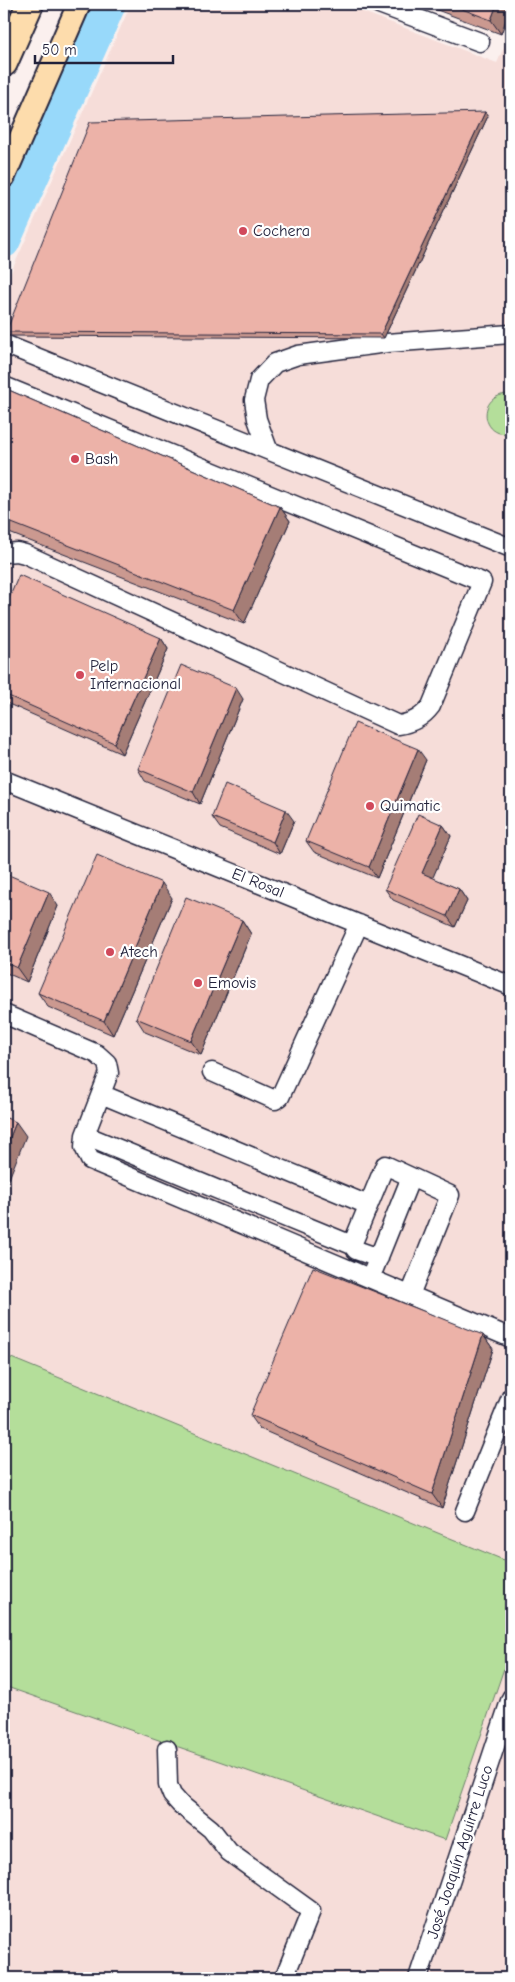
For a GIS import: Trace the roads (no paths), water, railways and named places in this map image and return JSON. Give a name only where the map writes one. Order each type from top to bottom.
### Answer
[{"type":"highway","points":[[4,63],[30,4]]},
{"type":"main road","points":[[4,176],[79,4]]},
{"type":"street","points":[[379,4],[480,42]]},
{"type":"street","points":[[268,449],[257,419],[254,400],[259,380],[275,363],[298,355],[387,343],[511,334]]},
{"type":"street","points":[[4,344],[511,548]]},
{"type":"street","points":[[4,386],[482,582],[431,706],[415,721],[398,725],[25,554],[17,552],[4,553]]},
{"type":"street","name":"El Rosal","points":[[4,780],[511,986]]},
{"type":"street","points":[[212,1072],[276,1100],[280,1097],[359,924]]},
{"type":"street","points":[[4,1014],[97,1054],[107,1063],[109,1073],[85,1135],[84,1147],[90,1160],[511,1338]]},
{"type":"street","points":[[101,1094],[368,1205]]},
{"type":"street","points":[[85,1135],[352,1245],[356,1250],[379,1258]]},
{"type":"street","points":[[352,1245],[385,1165],[450,1194],[410,1295]]},
{"type":"street","points":[[371,1278],[411,1177]]},
{"type":"street","points":[[465,1512],[511,1397]]},
{"type":"street","name":"José Joaquín Aguirre Luco","points":[[418,1978],[511,1698]]},
{"type":"street","points":[[166,1749],[168,1785],[172,1795],[180,1804],[211,1829],[229,1852],[310,1911],[284,1978]]},
{"type":"waterway","points":[[4,242],[110,4]]},
{"type":"place","name":"Cochera","points":[[243,231]]},
{"type":"place","name":"Bash","points":[[75,459]]},
{"type":"place","name":"Pelp Internacional","points":[[80,675]]},
{"type":"place","name":"Quimatic","points":[[370,806]]},
{"type":"place","name":"Atech","points":[[110,952]]},
{"type":"place","name":"Emovis","points":[[198,983]]}]
